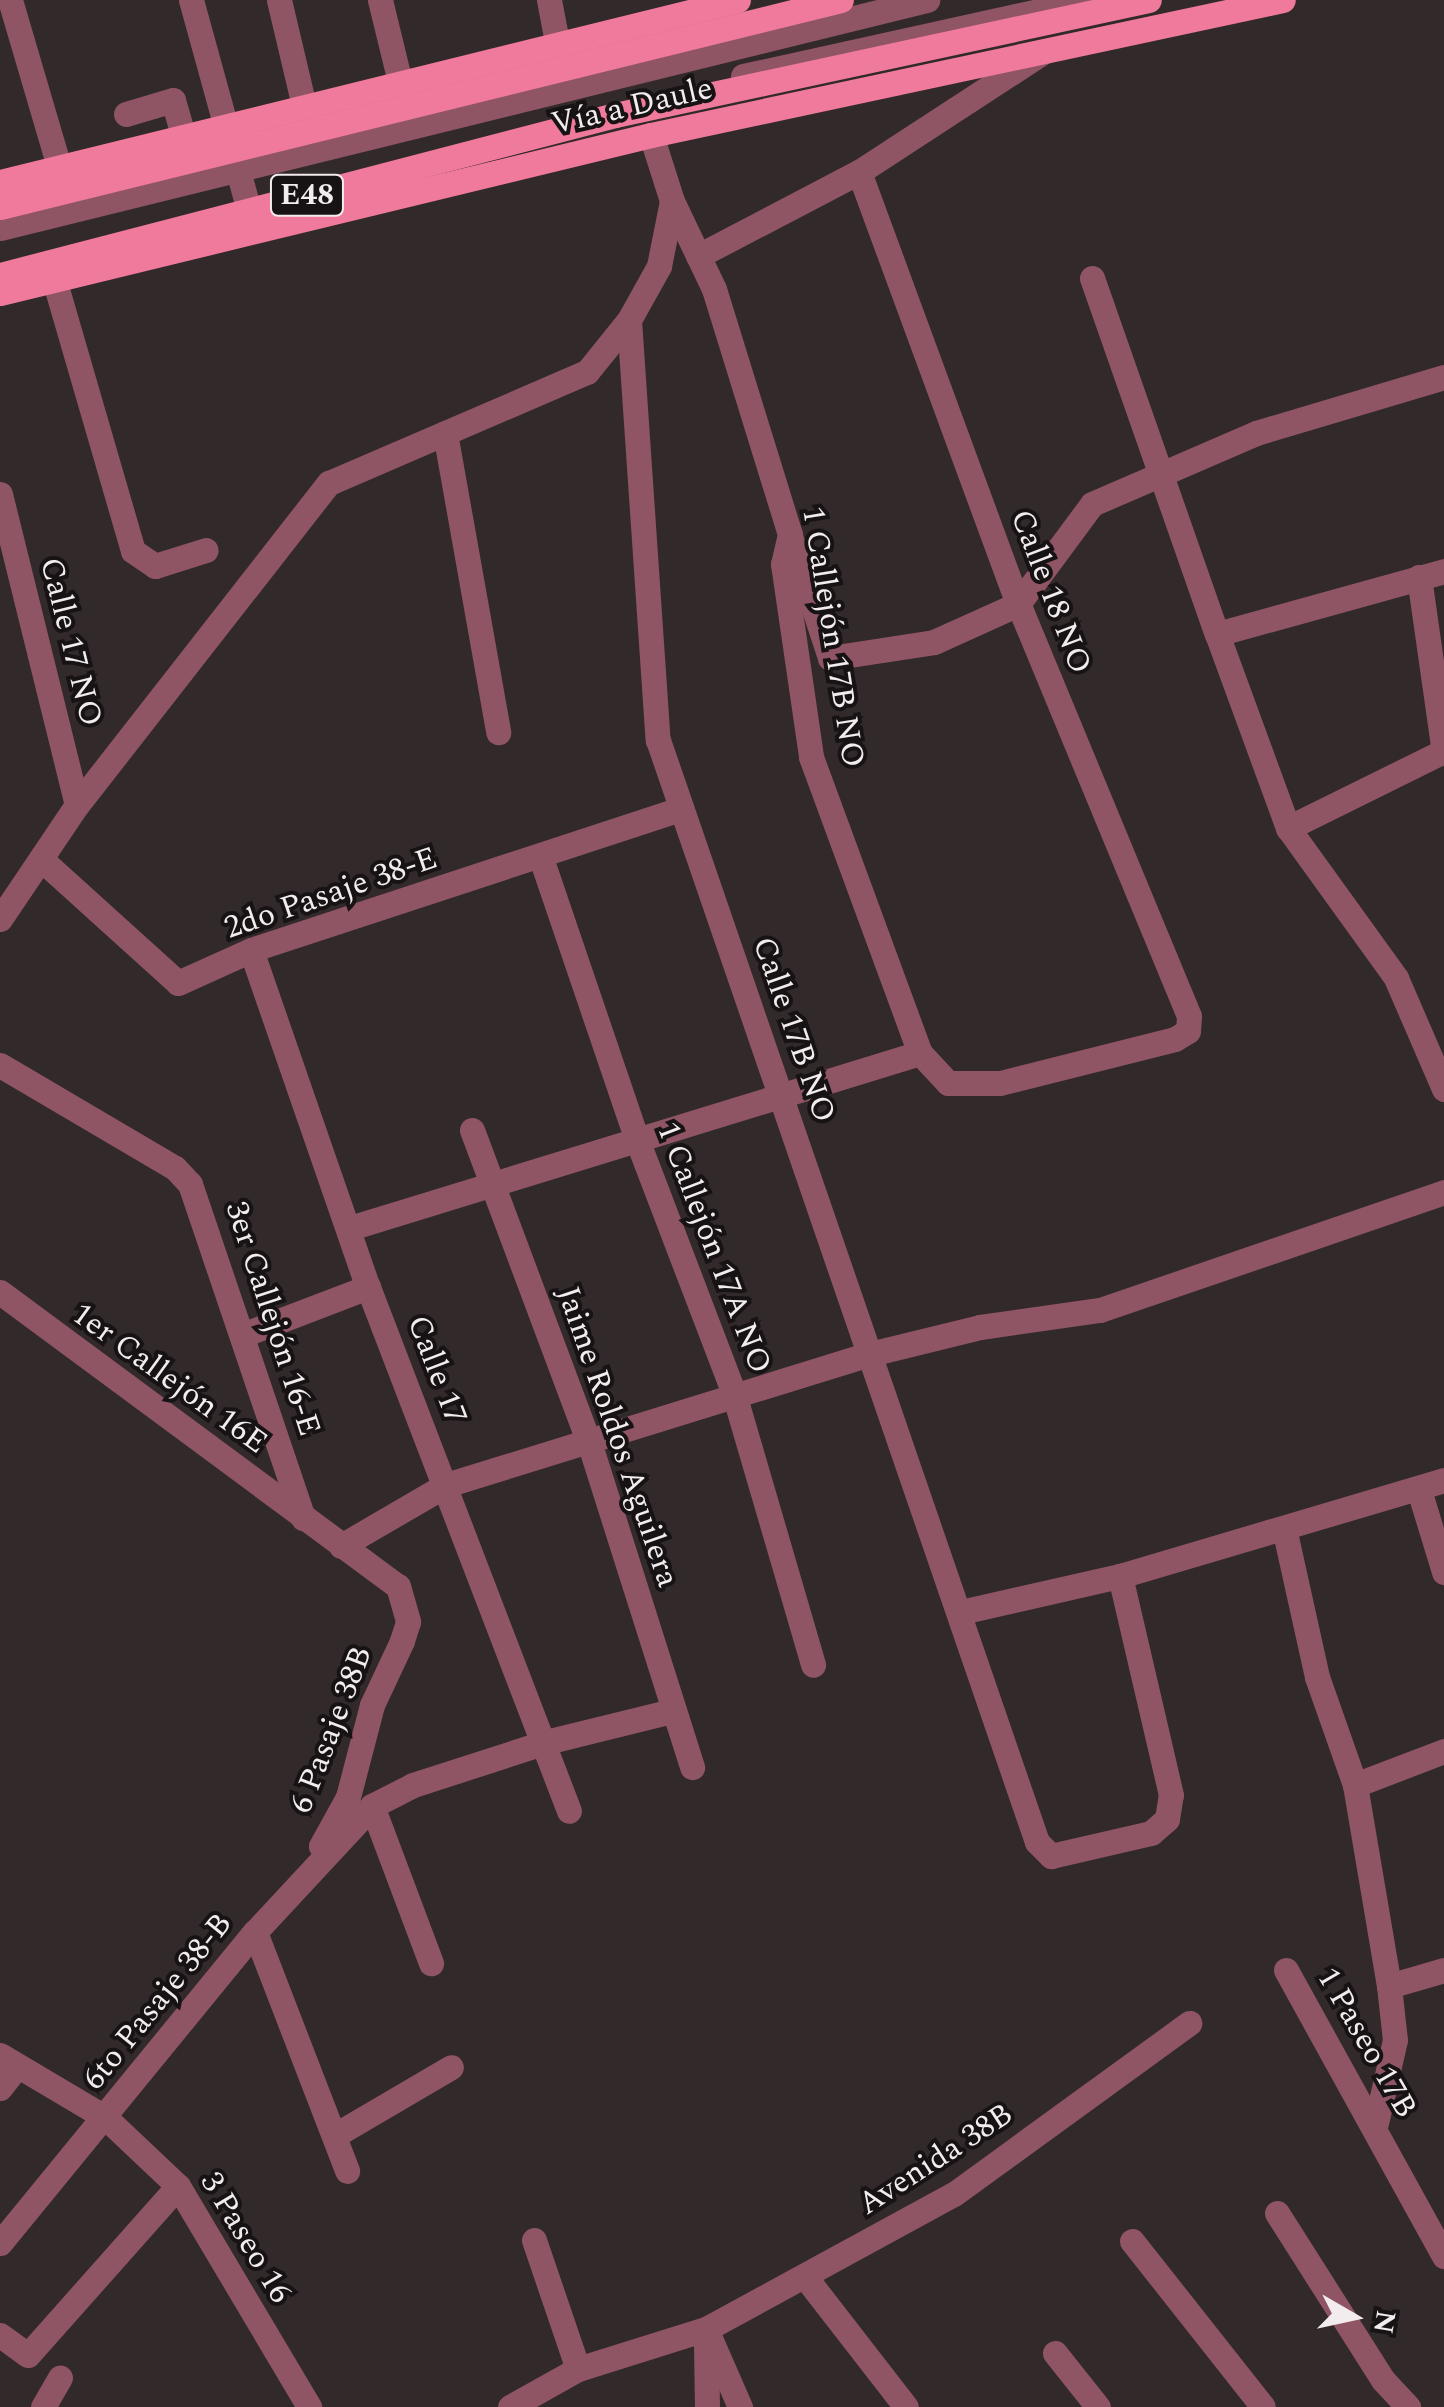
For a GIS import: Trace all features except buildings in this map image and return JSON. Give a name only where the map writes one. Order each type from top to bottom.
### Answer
[{"type":"main road","name":"Vía a Daule","points":[[0,182],[183,136],[230,147],[304,106],[738,0]]},
{"type":"main road","name":"Vía a Daule","points":[[0,207],[230,147],[805,12],[841,0]]},
{"type":"main road","name":"Vía a Daule","points":[[0,275],[818,64],[1150,0]]},
{"type":"main road","name":"Vía a Daule","points":[[0,293],[651,134],[1051,46],[1284,0]]},
{"type":"main road","points":[[66,165],[126,175]]},
{"type":"street","points":[[10,0],[12,49],[66,165]]},
{"type":"street","points":[[191,0],[246,200]]},
{"type":"street","points":[[279,0],[304,106]]},
{"type":"street","points":[[380,0],[400,82]]},
{"type":"street","points":[[548,0],[557,42]]},
{"type":"street","name":"Vía a Daule","points":[[805,12],[927,0]]},
{"type":"street","name":"Vía a Daule","points":[[0,262],[1090,0]]},
{"type":"street","points":[[805,12],[818,64]]},
{"type":"street","points":[[698,256],[859,172],[1051,46]]},
{"type":"street","points":[[126,114],[182,99],[183,136]]},
{"type":"street","name":"1 Callejón 17B NO","points":[[651,134],[672,201],[730,336],[790,534],[782,564],[811,757],[920,1053],[948,1083]]},
{"type":"street","name":"Vía a Daule","points":[[0,228],[230,147]]},
{"type":"street","name":"Calle 18 NO","points":[[859,172],[1018,604],[1189,1016],[1188,1031],[1000,1083],[948,1083]]},
{"type":"street","points":[[0,919],[78,805],[329,482],[588,372],[629,320],[659,266],[672,201]]},
{"type":"street","points":[[1092,278],[1288,828],[1396,978],[1444,1089]]},
{"type":"street","points":[[54,279],[134,550],[155,566],[206,550]]},
{"type":"street","name":"Calle 17B NO","points":[[629,320],[658,740],[1037,1842],[1051,1856],[1151,1833],[1167,1819],[1171,1795],[1120,1576]]},
{"type":"street","points":[[790,534],[830,658],[934,642],[1018,604],[1092,504],[1350,400],[1444,377]]},
{"type":"street","points":[[445,433],[498,732]]},
{"type":"street","name":"Calle 17 NO","points":[[0,494],[78,805]]},
{"type":"street","points":[[1217,634],[1432,574],[1444,751],[1288,828]]},
{"type":"street","name":"2do Pasaje 38-E","points":[[42,860],[178,983],[251,950],[541,858],[680,809]]},
{"type":"street","name":"1 Callejón 17A NO","points":[[541,858],[636,1137],[734,1394],[813,1666]]},
{"type":"street","name":"Calle 17","points":[[251,950],[368,1287],[546,1742],[569,1812]]},
{"type":"street","points":[[350,1228],[780,1091],[920,1053]]},
{"type":"street","name":"3er Callejón 16-E","points":[[0,1066],[182,1176],[198,1199],[304,1518]]},
{"type":"street","name":"Jaime Roldos Aguilera","points":[[472,1130],[590,1445],[692,1767]]},
{"type":"street","points":[[342,1546],[446,1485],[590,1445],[734,1394],[870,1354],[980,1327],[1100,1310],[1444,1192]]},
{"type":"street","points":[[245,1334],[368,1287]]},
{"type":"street","name":"1er Callejón 16E","points":[[0,1292],[398,1586]]},
{"type":"street","points":[[961,1612],[1120,1576],[1444,1480]]},
{"type":"street","points":[[1419,1490],[1444,1572]]},
{"type":"street","points":[[1284,1528],[1318,1677],[1354,1784],[1389,1986],[1395,2040],[1376,2123]]},
{"type":"street","name":"6 Pasaje 38B","points":[[293,1892],[348,1797],[372,1705],[402,1642],[408,1622],[398,1586]]},
{"type":"street","points":[[431,1963],[372,1806],[413,1785],[546,1742],[672,1711]]},
{"type":"street","points":[[1354,1784],[1444,1751]]},
{"type":"street","name":"6to Pasaje 38-B","points":[[0,2243],[256,1932],[372,1806]]},
{"type":"street","points":[[256,1932],[337,2134],[347,2171]]},
{"type":"street","name":"1 Paseo 17B","points":[[1286,1970],[1376,2123],[1444,2256]]},
{"type":"street","points":[[1389,1986],[1444,1970]]},
{"type":"street","name":"Avenida 38B","points":[[510,2407],[578,2369],[706,2329],[806,2278],[954,2194],[1188,2023]]},
{"type":"street","points":[[0,2088],[8,2060]]},
{"type":"street","name":"3 Paseo 16","points":[[8,2060],[106,2118],[178,2186],[308,2407]]},
{"type":"street","points":[[337,2134],[451,2067]]},
{"type":"street","points":[[0,2335],[28,2355],[178,2186]]},
{"type":"street","points":[[1278,2213],[1382,2380],[1408,2407]]},
{"type":"street","points":[[534,2240],[578,2369]]},
{"type":"street","points":[[1132,2240],[1263,2407]]},
{"type":"street","points":[[806,2278],[906,2407]]},
{"type":"street","points":[[706,2329],[736,2406]]},
{"type":"street","points":[[706,2329],[707,2407]]},
{"type":"street","points":[[1055,2353],[1098,2407]]},
{"type":"street","points":[[43,2407],[60,2377]]}]
